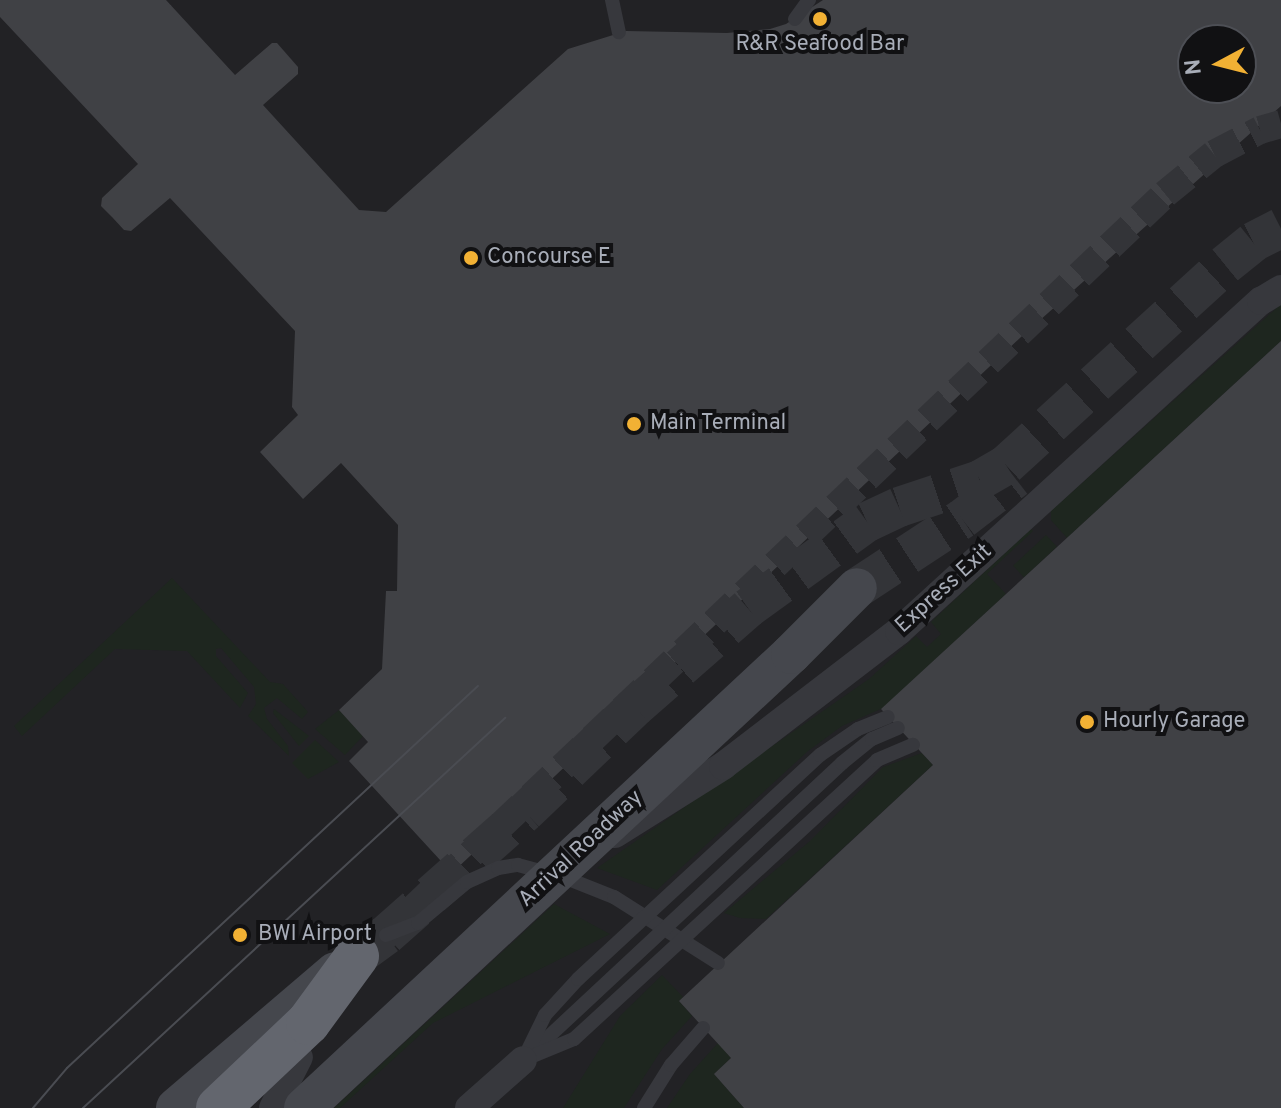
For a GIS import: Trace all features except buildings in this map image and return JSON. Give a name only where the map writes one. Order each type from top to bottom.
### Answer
[{"type":"highway","points":[[218,1108],[308,1023],[372,945]]},
{"type":"main road","name":"Arrival Roadway","points":[[304,1108],[791,654],[857,588]]},
{"type":"main road","points":[[176,1108],[316,986],[372,945]]},
{"type":"street","name":"Express Exit","points":[[578,851],[629,827],[723,766],[899,631],[1261,301],[1281,289]]},
{"type":"street","points":[[273,1108],[299,1057]]},
{"type":"street","points":[[469,1108],[523,1060]]},
{"type":"lane","points":[[612,0],[619,32]]},
{"type":"lane","points":[[795,19],[809,0]]},
{"type":"lane","points":[[893,722],[856,750],[523,1060],[545,1015],[578,979],[820,755],[858,729],[893,722]]},
{"type":"lane","points":[[523,1060],[574,1039],[877,760],[913,745]]},
{"type":"lane","points":[[372,945],[418,923],[467,882],[498,868],[518,865],[566,878],[614,897],[718,963]]},
{"type":"lane","points":[[644,1108],[671,1065],[703,1028]]},
{"type":"shaded area","points":[[0,0],[1281,0],[1281,1108],[0,1108]]},
{"type":"shaded area","points":[[1281,304],[1281,341],[1067,538],[1051,520],[1051,511]]},
{"type":"shaded area","points":[[1031,529],[1033,531],[987,574],[1006,594],[883,708],[842,726],[808,751],[657,890],[597,868],[869,679],[916,636],[927,647],[941,634],[931,622]]},
{"type":"shaded area","points":[[1046,535],[1057,547],[1024,577],[1013,566]]},
{"type":"shaded area","points":[[172,578],[270,682],[283,684],[308,712],[302,719],[277,698],[264,708],[267,719],[288,746],[289,756],[248,716],[256,704],[254,687],[221,648],[216,649],[216,656],[248,693],[240,708],[187,651],[115,649],[22,736],[14,726]]},
{"type":"shaded area","points":[[274,709],[309,736],[299,746],[273,713]]},
{"type":"shaded area","points":[[339,710],[363,736],[345,755],[315,729]]},
{"type":"shaded area","points":[[315,740],[339,762],[308,779],[292,763]]},
{"type":"shaded area","points":[[922,753],[933,765],[766,919],[740,918],[724,913],[810,841],[883,767]]},
{"type":"shaded area","points":[[554,904],[610,934],[433,1023],[340,1108],[334,1108]]},
{"type":"shaded area","points":[[662,975],[683,997],[679,1001],[692,1016],[662,1049],[624,1108],[563,1108],[620,1016]]},
{"type":"shaded area","points":[[718,1043],[731,1058],[714,1074],[744,1108],[667,1108],[690,1074]]},
{"type":"tunnel","points":[[349,970],[1165,194],[1214,154],[1260,130],[1281,124]]},
{"type":"tunnel","points":[[357,956],[386,935],[525,812],[635,707],[748,608],[867,522],[899,507],[980,480],[1006,465],[1225,265],[1253,242],[1281,228]]},
{"type":"tunnel","points":[[857,588],[962,519],[1015,478]]},
{"type":"tram line","points":[[33,1108],[67,1068],[478,686]]},
{"type":"tram line","points":[[83,1108],[505,718]]},
{"type":"place","name":"R&R Seafood Bar","points":[[820,19]]},
{"type":"place","name":"Concourse E","points":[[471,258]]},
{"type":"place","name":"Main Terminal","points":[[634,424]]},
{"type":"place","name":"Hourly Garage","points":[[1087,722]]},
{"type":"place","name":"BWI Airport","points":[[240,935]]}]
